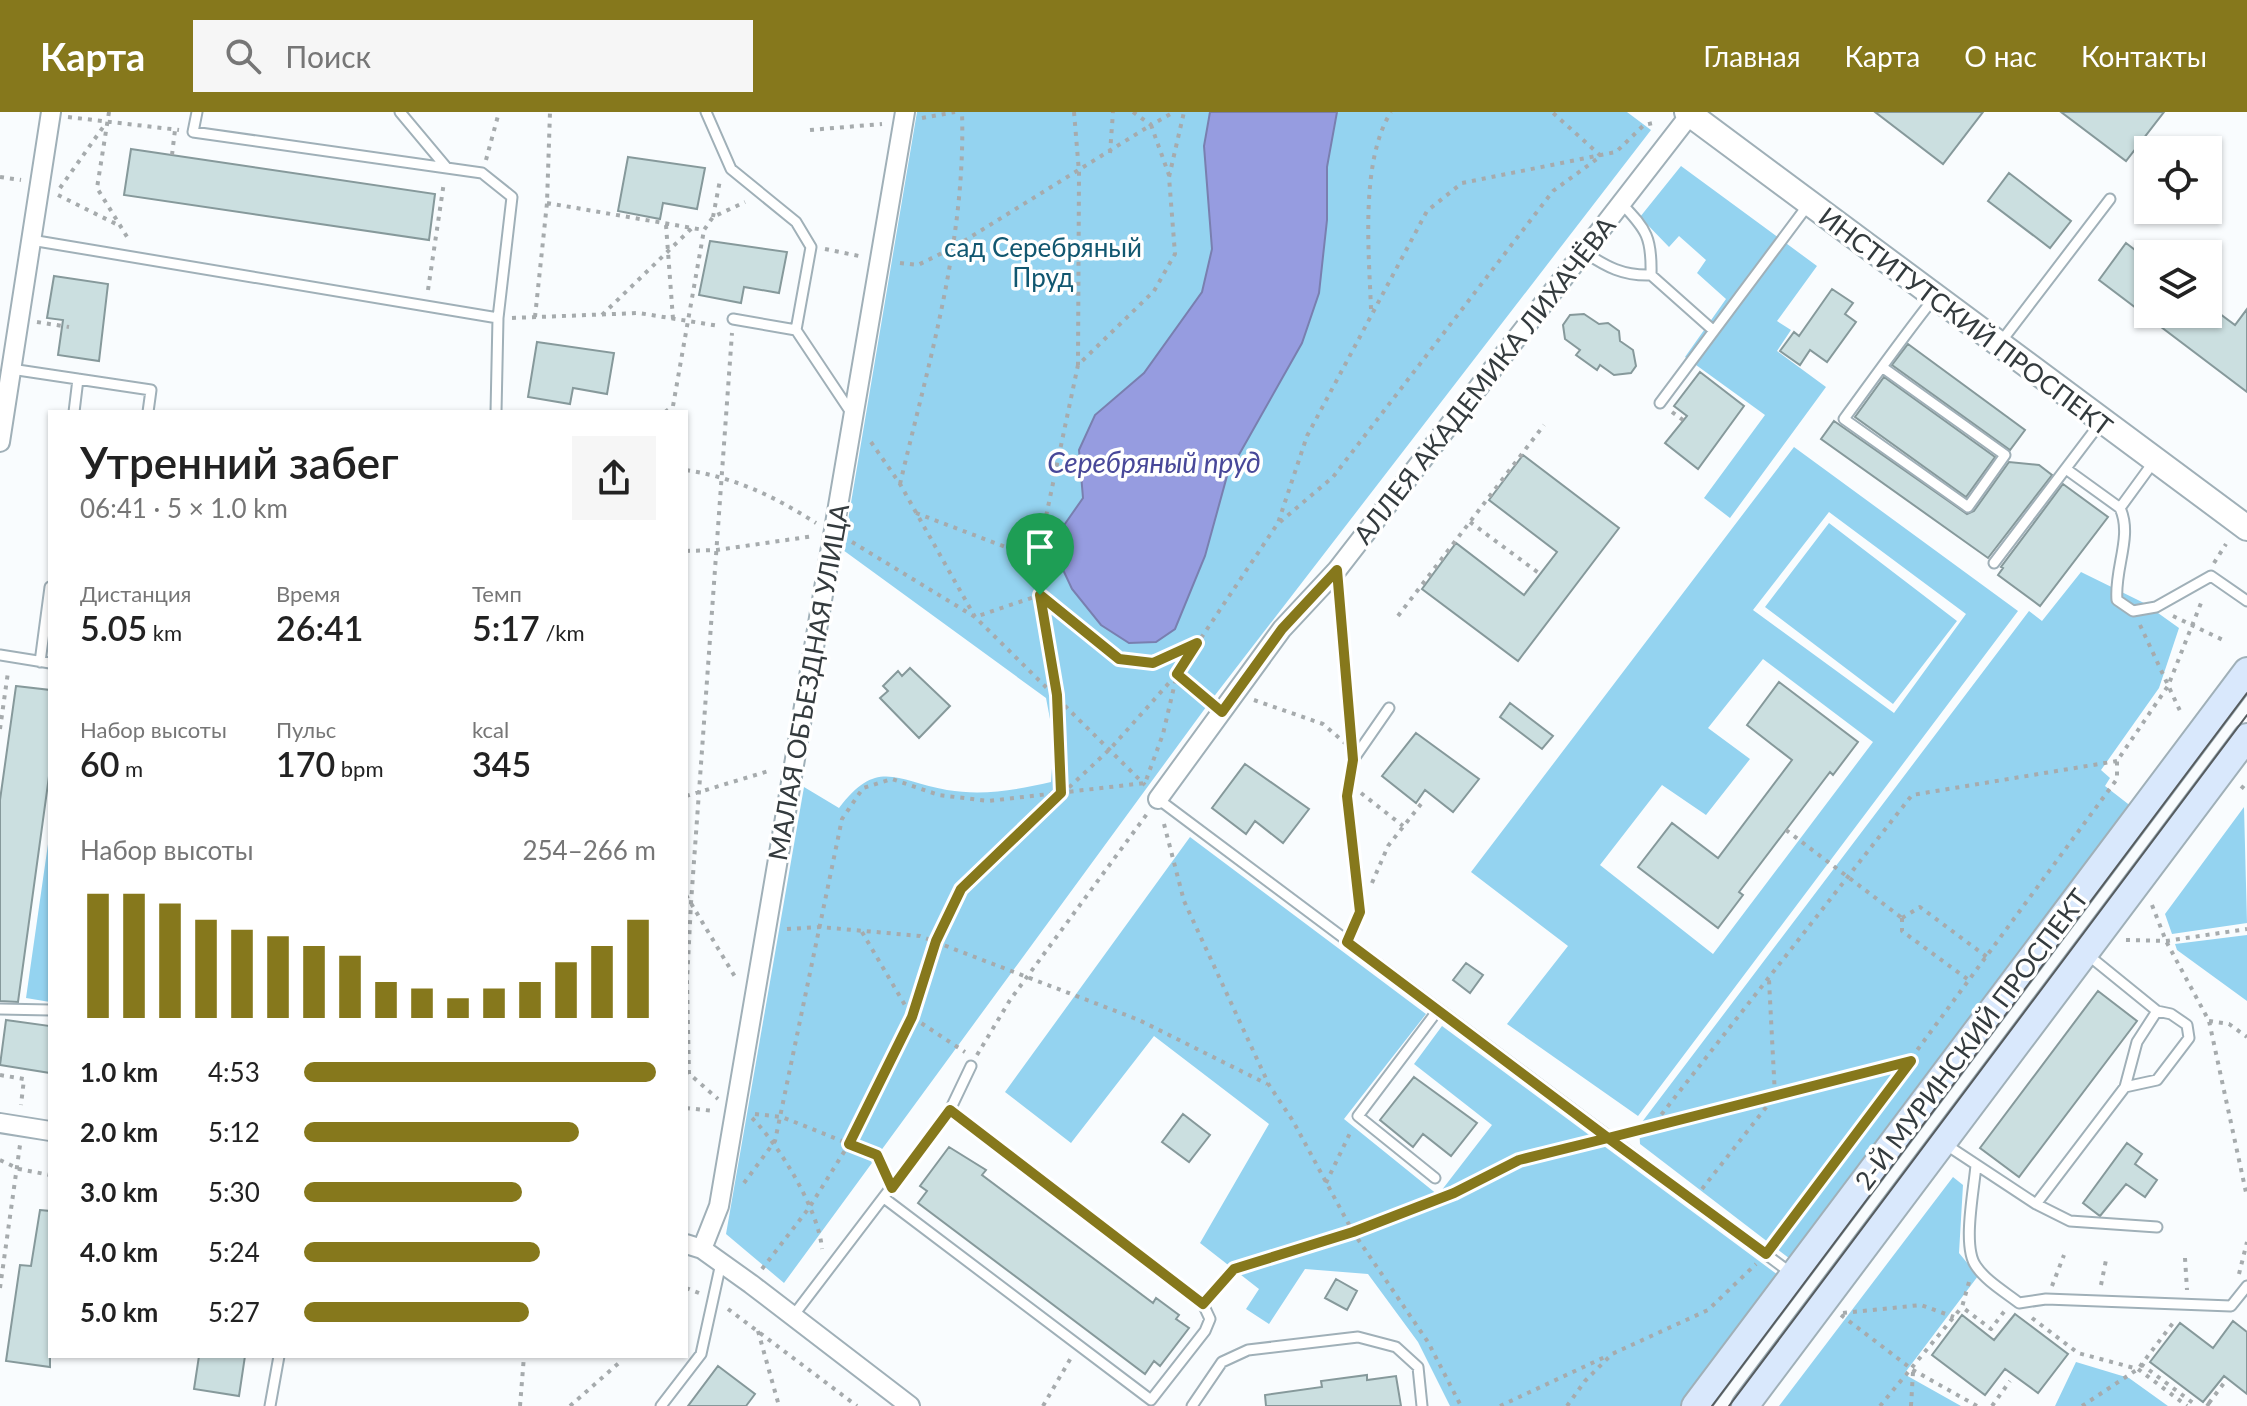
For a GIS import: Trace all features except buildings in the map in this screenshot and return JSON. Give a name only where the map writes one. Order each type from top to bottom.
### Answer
[{"type":"main road","name":"2-Й МУРИНСКИЙ ПРОСПЕКТ","points":[[1695,1406],[2247,671]]},
{"type":"main road","name":"2-Й МУРИНСКИЙ ПРОСПЕКТ","points":[[1745,1406],[2247,737]]},
{"type":"street","name":"МАЛАЯ ОБЪЕЗДНАЯ УЛИЦА","points":[[694,1246],[719,1206],[905,112]]},
{"type":"street","points":[[0,442],[50,113]]},
{"type":"street","name":"АЛЛЕЯ АКАДЕМИКА ЛИХАЧЁВА","points":[[1158,799],[1282,629],[1337,570],[1689,113]]},
{"type":"street","name":"ИНСТИТУТСКИЙ ПРОСПЕКТ","points":[[1689,113],[1808,205],[2247,528]]},
{"type":"street","points":[[0,1123],[48,1131]]},
{"type":"street","points":[[694,1246],[751,1284],[910,1406]]},
{"type":"lane","points":[[197,112],[193,132],[482,173],[512,197],[498,318],[496,410]]},
{"type":"lane","points":[[400,112],[446,167]]},
{"type":"lane","points":[[706,112],[731,169],[796,222],[811,247],[796,330],[853,417]]},
{"type":"lane","points":[[1998,345],[2110,199]]},
{"type":"lane","points":[[1621,203],[1644,226],[1652,246],[1651,275]]},
{"type":"lane","points":[[1660,403],[1808,205]]},
{"type":"lane","points":[[31,240],[498,318]]},
{"type":"lane","points":[[1584,252],[1610,270],[1630,276],[1651,275],[1714,331]]},
{"type":"lane","points":[[1882,367],[2005,455],[1968,507],[1844,419],[1882,367],[1934,298]]},
{"type":"lane","points":[[733,323],[796,330]]},
{"type":"lane","points":[[11,369],[151,390],[148,410]]},
{"type":"lane","points":[[74,410],[78,379]]},
{"type":"lane","points":[[1994,563],[2101,422]]},
{"type":"lane","points":[[2120,508],[2155,460]]},
{"type":"lane","points":[[2066,469],[2120,508],[2127,522],[2115,582],[2117,600],[2133,611],[2156,607],[2211,576],[2247,601]]},
{"type":"lane","points":[[5,656],[45,662],[48,617]]},
{"type":"lane","points":[[1347,942],[1360,912],[1347,796],[1353,760],[1389,708]]},
{"type":"lane","points":[[1158,799],[1794,1275]]},
{"type":"lane","points":[[2085,953],[2157,1011],[2171,1014],[2187,1025],[2189,1038],[2157,1080],[2125,1087]]},
{"type":"lane","points":[[0,1009],[48,1010]]},
{"type":"lane","points":[[1435,1178],[1358,1116],[1438,1010]]},
{"type":"lane","points":[[2036,1204],[2125,1087],[2137,1042],[2157,1011]]},
{"type":"lane","points":[[793,1316],[950,1110],[971,1066]]},
{"type":"lane","points":[[884,1198],[1151,1400],[1205,1331],[1210,1319],[1203,1304],[950,1110]]},
{"type":"lane","points":[[1943,1143],[2036,1204],[2070,1221],[2157,1227]]},
{"type":"lane","points":[[1976,1165],[1969,1250],[1974,1265],[2016,1301],[2046,1299],[2231,1306],[2247,1286]]},
{"type":"lane","points":[[661,1406],[701,1354],[721,1263]]},
{"type":"lane","points":[[1192,1406],[1222,1362],[1248,1350],[1358,1337],[1396,1347],[1418,1367],[1422,1406]]},
{"type":"lane","points":[[270,1406],[279,1358]]},
{"type":"path","points":[[109,112],[97,188],[131,244]]},
{"type":"path","points":[[482,173],[499,112]]},
{"type":"path","points":[[534,317],[547,203],[550,112]]},
{"type":"path","points":[[900,484],[956,246],[964,153],[962,112]]},
{"type":"path","points":[[1061,793],[1057,695],[1037,559],[1078,365],[1079,172],[1074,112]]},
{"type":"path","points":[[1110,154],[1113,112]]},
{"type":"path","points":[[1078,365],[1154,291],[1175,254],[1169,177],[1151,125],[1133,112]]},
{"type":"path","points":[[811,247],[918,265],[956,246],[1110,154],[1174,112]]},
{"type":"path","points":[[1169,177],[1184,112]]},
{"type":"path","points":[[1371,312],[1368,222],[1376,158],[1389,112]]},
{"type":"path","points":[[1552,112],[1601,156]]},
{"type":"path","points":[[50,113],[193,132]]},
{"type":"path","points":[[50,206],[107,122]]},
{"type":"path","points":[[751,1284],[809,1208],[849,1144],[912,1017],[936,941],[961,889],[1111,748],[1177,674],[1278,523],[1307,436],[1427,211],[1462,183],[1616,152],[1644,125],[1653,123]]},
{"type":"path","points":[[172,155],[175,129]]},
{"type":"path","points":[[668,410],[673,406],[704,230],[713,217],[725,155]]},
{"type":"path","points":[[1278,523],[1333,477],[1553,191],[1601,156]]},
{"type":"path","points":[[428,290],[446,167]]},
{"type":"path","points":[[40,184],[121,227]]},
{"type":"path","points":[[713,217],[762,194]]},
{"type":"path","points":[[547,203],[704,230]]},
{"type":"path","points":[[666,224],[673,319]]},
{"type":"path","points":[[602,315],[692,228]]},
{"type":"path","points":[[413,288],[443,292]]},
{"type":"path","points":[[498,318],[639,313],[688,321],[733,323],[745,331]]},
{"type":"path","points":[[19,319],[69,327]]},
{"type":"path","points":[[688,945],[733,323]]},
{"type":"path","points":[[1677,416],[1683,420]]},
{"type":"path","points":[[853,417],[900,484],[975,617]]},
{"type":"path","points":[[1398,616],[1544,425]]},
{"type":"path","points":[[688,470],[722,476],[769,493],[975,617],[1145,783],[1158,799],[1184,901],[1269,1085],[1353,1232],[1428,1342],[1461,1406]]},
{"type":"path","points":[[915,512],[1037,559]]},
{"type":"path","points":[[1470,522],[1540,574]]},
{"type":"path","points":[[688,551],[717,550],[833,534]]},
{"type":"path","points":[[1500,1406],[1708,1310],[1766,1254],[2117,779],[2117,761],[2168,686],[2194,626],[2215,559],[2226,544]]},
{"type":"path","points":[[1337,570],[1353,760]]},
{"type":"path","points":[[1040,595],[1119,659],[1153,663],[1197,643]]},
{"type":"path","points":[[975,617],[1040,595]]},
{"type":"path","points":[[2156,607],[2225,641]]},
{"type":"path","points":[[2133,611],[2181,713]]},
{"type":"path","points":[[0,729],[5,656]]},
{"type":"path","points":[[1177,674],[1222,712]]},
{"type":"path","points":[[1145,783],[1163,734],[1177,674]]},
{"type":"path","points":[[1235,694],[1323,724],[1337,733],[1353,760]]},
{"type":"path","points":[[1650,1129],[1912,795],[2117,761]]},
{"type":"path","points":[[688,795],[795,764]]},
{"type":"path","points":[[719,1206],[748,1179],[775,1141],[842,819],[863,788],[892,779],[939,795],[988,801],[1145,783]]},
{"type":"path","points":[[1349,784],[1403,826]]},
{"type":"path","points":[[2241,786],[2247,791]]},
{"type":"path","points":[[862,932],[912,1017],[974,1060],[1010,1000],[1158,799]]},
{"type":"path","points":[[1360,912],[1388,846],[1421,804]]},
{"type":"path","points":[[1786,830],[1902,918]]},
{"type":"path","points":[[688,898],[753,1006]]},
{"type":"path","points":[[2152,905],[2166,941],[2209,1021],[2247,1197]]},
{"type":"path","points":[[1902,918],[1920,907],[1987,957]]},
{"type":"path","points":[[1902,918],[1902,931],[1970,981]]},
{"type":"path","points":[[766,929],[820,927],[920,936],[1029,975],[1139,1020],[1269,1085]]},
{"type":"path","points":[[2126,940],[2166,941],[2247,929]]},
{"type":"path","points":[[1693,1200],[1775,1096],[1769,978]]},
{"type":"path","points":[[2187,1025],[2209,1021],[2229,1024],[2247,1037]]},
{"type":"path","points":[[1203,1304],[1234,1269],[1353,1232],[1454,1193],[1519,1160],[1911,1061]]},
{"type":"path","points":[[688,1073],[734,1114]]},
{"type":"path","points":[[0,1075],[24,1079],[21,1105]]},
{"type":"path","points":[[814,1259],[823,1248],[809,1208],[775,1141],[748,1114],[782,1117],[877,1155],[892,1188]]},
{"type":"path","points":[[1326,1183],[1358,1116]]},
{"type":"path","points":[[0,1288],[19,1169],[22,1127]]},
{"type":"path","points":[[0,1160],[19,1169],[48,1175]]},
{"type":"path","points":[[2240,1163],[2247,1166]]},
{"type":"path","points":[[2046,1299],[2064,1255]]},
{"type":"path","points":[[2082,1406],[2140,1366],[2188,1303],[2185,1258]]},
{"type":"path","points":[[2097,1301],[2106,1260]]},
{"type":"path","points":[[1880,1406],[1913,1370],[1962,1307],[1974,1265]]},
{"type":"path","points":[[688,1289],[714,1299],[849,1404],[857,1406]]},
{"type":"path","points":[[1962,1307],[1991,1329],[2016,1301],[2022,1310],[2078,1353],[2140,1366],[2197,1406]]},
{"type":"path","points":[[1954,1317],[1921,1305],[1839,1313],[1913,1370],[1977,1406]]},
{"type":"path","points":[[758,1331],[779,1406]]},
{"type":"path","points":[[1043,1406],[1078,1344]]},
{"type":"path","points":[[1567,1406],[1585,1381],[1612,1354]]},
{"type":"path","points":[[520,1406],[524,1358]]},
{"type":"path","points":[[570,1406],[620,1362]]},
{"type":"path","points":[[2140,1366],[2187,1406]]},
{"type":"path","points":[[1911,1406],[1913,1370]]},
{"type":"path","points":[[1992,1406],[2010,1381]]},
{"type":"path","points":[[2210,1405],[2224,1383]]},
{"type":"green space","name":"сад Серебряный Пруд","points":[[917,112],[1210,112],[1207,184],[1212,249],[1202,292],[1144,373],[1095,415],[1079,450],[1083,498],[1060,531],[1101,625],[1129,643],[1156,642],[1227,476],[1302,342],[1319,293],[1327,220],[1327,167],[1337,112],[1627,112],[1651,130],[1209,703],[784,1283],[726,1234],[804,787],[839,808],[865,782],[888,776],[947,790],[974,792],[1012,790],[1051,782],[1054,740],[1046,698],[843,550]]},
{"type":"green space","points":[[1681,166],[1817,266],[1777,321],[1791,330],[1777,351],[1826,387],[1730,518],[1704,498],[1765,415],[1685,357],[1726,299],[1697,273],[1706,260],[1679,236],[1669,247],[1640,217]]},
{"type":"green space","points":[[1794,447],[2018,611],[1638,1116],[1507,1024],[1568,946],[1471,872]],"holes":[[[1829,512],[1966,614],[1894,713],[1753,610]],[[1763,659],[1873,742],[1713,954],[1600,865],[1662,785],[1706,815],[1750,759],[1708,728]]]},
{"type":"green space","points":[[1829,523],[1957,621],[1893,704],[1765,607]]},
{"type":"green space","points":[[2081,572],[2144,603],[2179,628],[2159,688],[2101,770],[2110,778],[2105,786],[2132,807],[1794,1262],[1640,1144],[1639,1126],[2029,611],[2042,621]]},
{"type":"green space","points":[[2244,807],[2247,923],[2172,934],[2165,914]]},
{"type":"green space","points":[[1190,837],[1426,1014],[1344,1119],[1438,1195],[1492,1125],[1414,1064],[1442,1026],[1782,1278],[1685,1406],[1450,1406],[1418,1342],[1368,1274],[1305,1269],[1269,1324],[1246,1309],[1259,1289],[1200,1243],[1269,1124],[1154,1036],[1071,1143],[1005,1092]]},
{"type":"green space","points":[[48,844],[48,1002],[26,998]]},
{"type":"green space","points":[[2247,935],[2247,1001],[2177,950],[2175,944]]},
{"type":"green space","points":[[1953,1177],[1963,1185],[1959,1253],[1978,1276],[1904,1374],[1961,1406],[1779,1406]]},
{"type":"green space","points":[[2076,1362],[2129,1378],[2168,1406],[2055,1406]]},
{"type":"water","name":"Серебряный пруд","points":[[1210,112],[1337,112],[1327,167],[1327,220],[1319,293],[1302,343],[1227,476],[1205,556],[1175,629],[1156,642],[1129,643],[1101,625],[1072,589],[1058,559],[1060,531],[1083,498],[1079,450],[1095,415],[1144,373],[1202,292],[1212,249],[1204,146]]},
{"type":"tram line","points":[[1712,1406],[2247,693]]},
{"type":"tram line","points":[[1729,1406],[2247,715]]},
{"type":"route","points":[[1040,595],[1057,695],[1061,793],[961,889],[936,941],[912,1017],[849,1144],[877,1155],[892,1188],[950,1110],[1203,1304],[1234,1269],[1353,1232],[1411,1207],[1454,1193],[1519,1160],[1608,1138],[1766,1254],[1911,1061],[1608,1138],[1347,942],[1360,912],[1347,796],[1353,760],[1337,570],[1282,629],[1222,712],[1177,674],[1197,643],[1153,663],[1119,659],[1040,595]]}]
